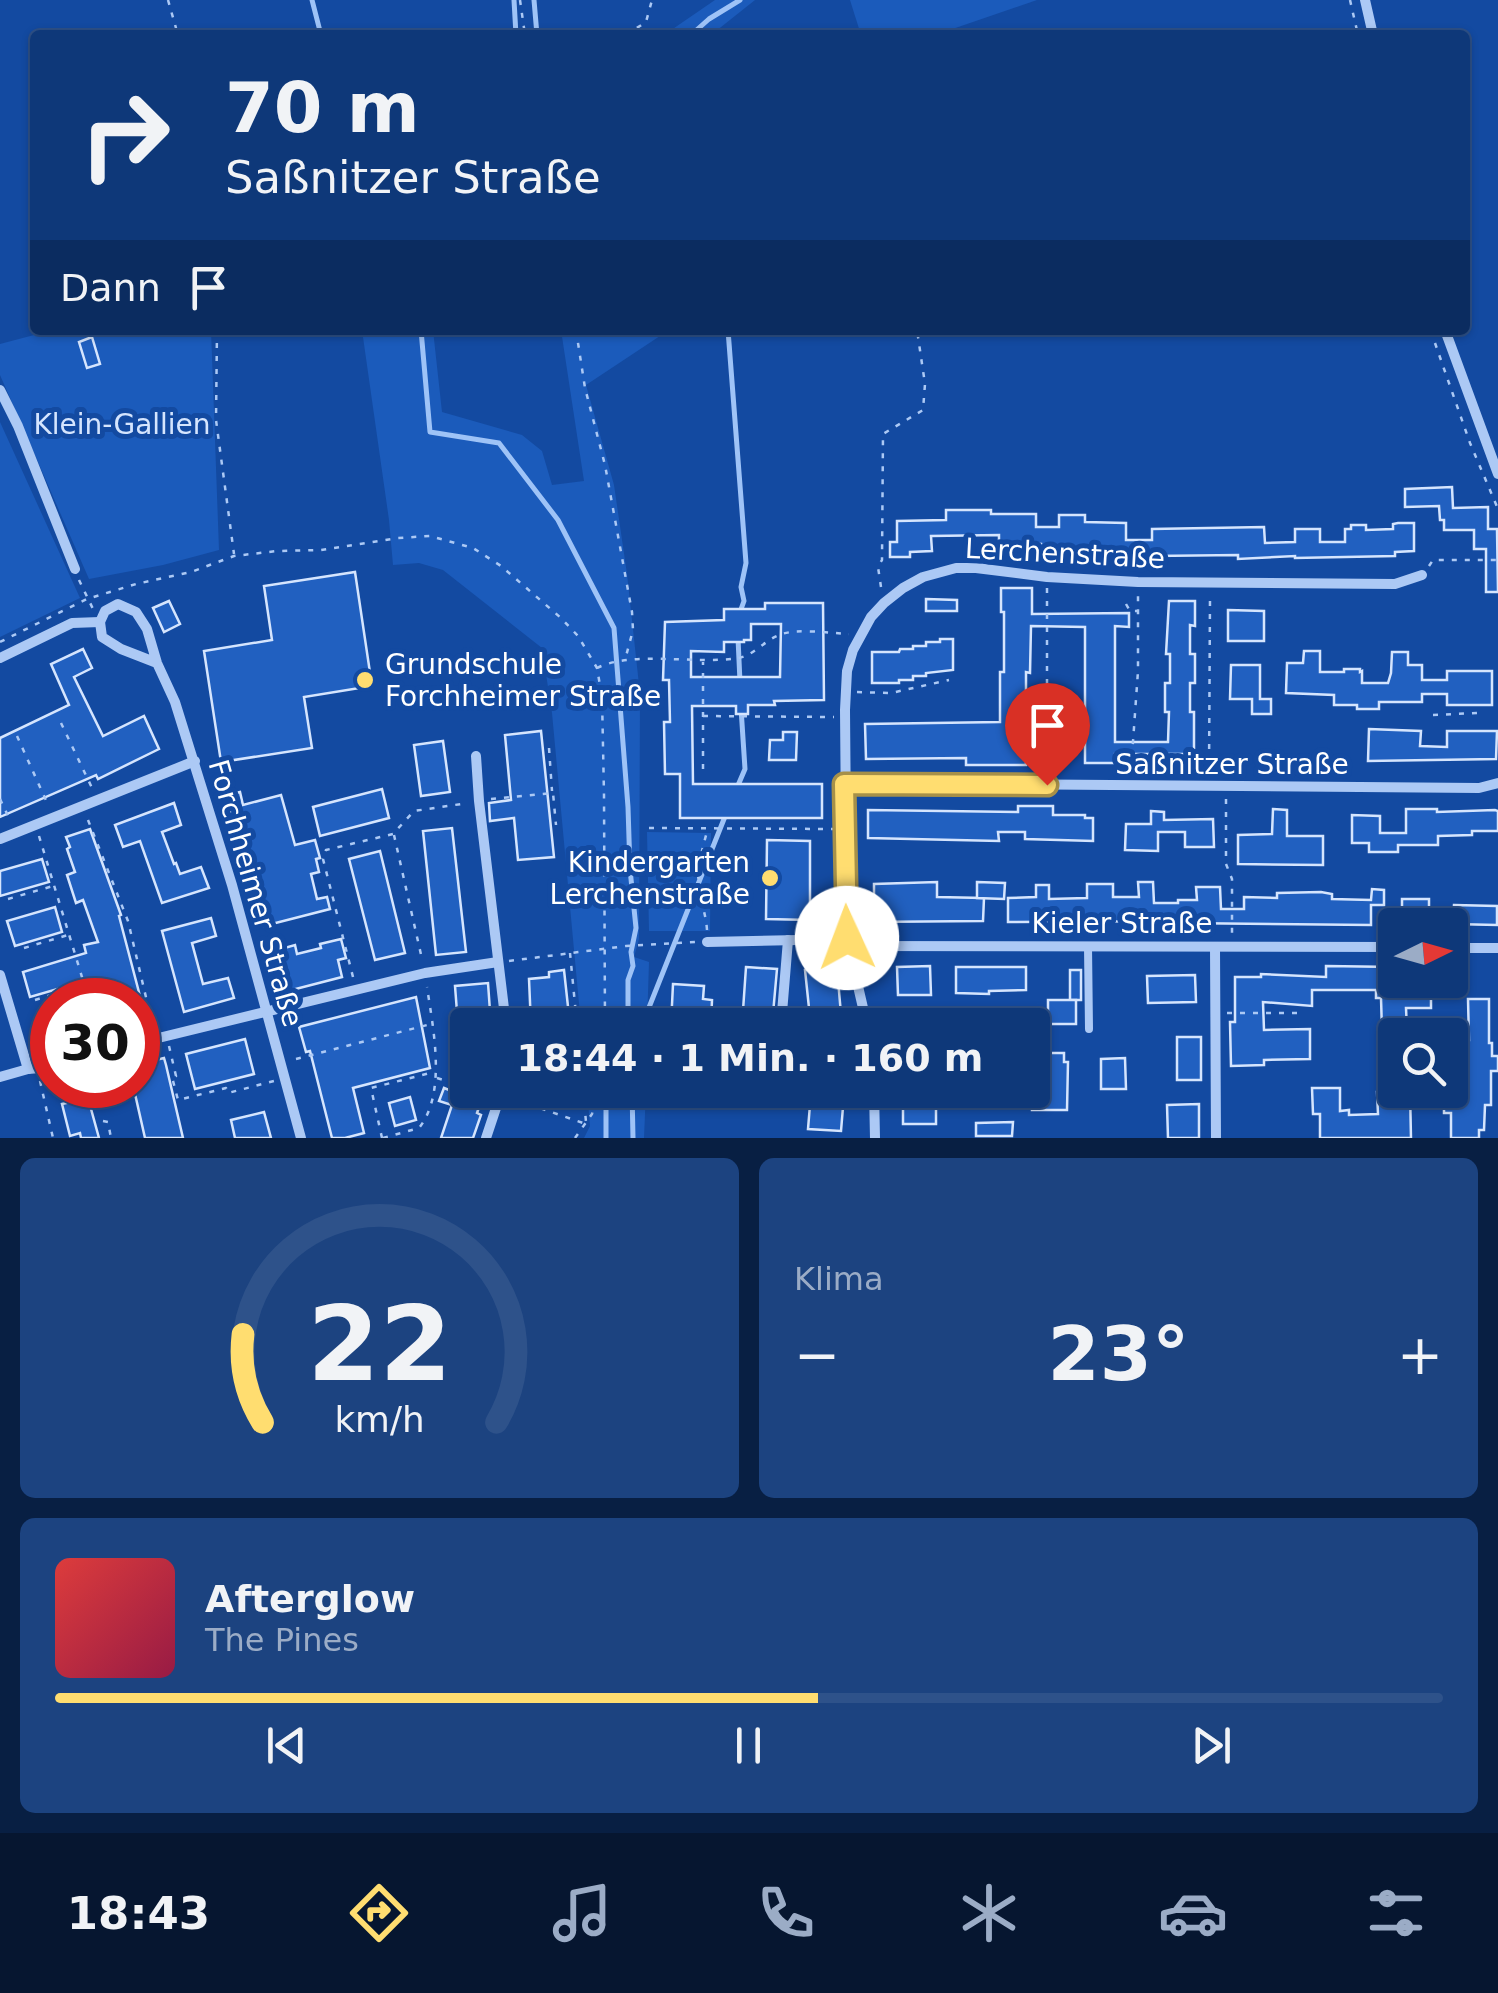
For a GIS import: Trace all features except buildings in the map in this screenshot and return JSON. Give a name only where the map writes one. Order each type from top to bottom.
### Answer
[{"type":"street","points":[[1365,0],[1372,30]]},
{"type":"street","points":[[1448,335],[1498,474]]},
{"type":"street","points":[[0,390],[75,569]]},
{"type":"street","name":"Lerchenstraße","points":[[863,1008],[848,942],[844,830],[846,692],[852,650],[871,617],[903,588],[923,576],[956,568],[1138,582],[1396,584],[1422,575]]},
{"type":"street","name":"Forchheimer Straße","points":[[104,610],[118,604],[136,612],[148,629],[157,663],[176,702],[268,1012],[301,1138]]},
{"type":"street","points":[[104,610],[100,622],[102,637],[120,649],[157,663]]},
{"type":"street","points":[[0,658],[72,623],[100,622]]},
{"type":"street","points":[[476,756],[504,1008]]},
{"type":"street","points":[[0,839],[195,762]]},
{"type":"street","name":"Saßnitzer Straße","points":[[844,784],[1479,788],[1498,783]]},
{"type":"street","points":[[782,1008],[788,940]]},
{"type":"street","name":"Kieler Straße","points":[[707,942],[1378,947]]},
{"type":"street","points":[[1215,947],[1216,1138]]},
{"type":"street","points":[[1468,948],[1498,948]]},
{"type":"street","points":[[161,1036],[356,988],[498,962]]},
{"type":"street","points":[[0,976],[30,1062]]},
{"type":"street","points":[[0,1076],[30,1068]]},
{"type":"street","points":[[486,1138],[496,1108]]},
{"type":"street","points":[[875,1108],[876,1138]]},
{"type":"lane","points":[[1088,946],[1089,1029]]},
{"type":"path","points":[[168,0],[177,30]]},
{"type":"path","points":[[520,0],[524,30]]},
{"type":"path","points":[[634,30],[646,22],[652,0]]},
{"type":"path","points":[[1350,0],[1357,30]]},
{"type":"path","points":[[217,335],[216,420],[234,556]]},
{"type":"path","points":[[577,335],[632,612],[633,630],[625,660]]},
{"type":"path","points":[[884,603],[878,567],[882,560],[882,434],[923,410],[924,370],[918,335]]},
{"type":"path","points":[[1433,335],[1498,510]]},
{"type":"path","points":[[0,642],[87,599],[234,556],[430,536],[473,548],[501,566],[561,618],[578,636],[597,668],[602,696],[605,1008]]},
{"type":"path","points":[[1422,575],[1433,560],[1498,560]]},
{"type":"path","points":[[75,569],[93,609],[104,610]]},
{"type":"path","points":[[1047,577],[1047,785]]},
{"type":"path","points":[[1130,786],[1138,671],[1138,582]]},
{"type":"path","points":[[1209,787],[1210,582]]},
{"type":"path","points":[[1126,604],[1130,611],[1138,612]]},
{"type":"path","points":[[597,668],[625,660],[743,658],[781,634],[861,634]]},
{"type":"path","points":[[703,660],[703,770]]},
{"type":"path","points":[[846,692],[891,693],[950,680]]},
{"type":"path","points":[[802,710],[802,717]]},
{"type":"path","points":[[1432,715],[1478,713]]},
{"type":"path","points":[[703,716],[845,717]]},
{"type":"path","points":[[62,723],[98,799]]},
{"type":"path","points":[[17,736],[54,817]]},
{"type":"path","points":[[1034,742],[1048,736]]},
{"type":"path","points":[[549,748],[556,825]]},
{"type":"path","points":[[1226,787],[1232,947]]},
{"type":"path","points":[[356,988],[323,859],[326,850],[394,834],[414,811],[552,792]]},
{"type":"path","points":[[0,799],[16,833]]},
{"type":"path","points":[[82,806],[128,921],[176,1076],[172,1077],[178,1100],[226,1088],[228,1093],[285,1078]]},
{"type":"path","points":[[36,824],[83,978]]},
{"type":"path","points":[[650,828],[844,830]]},
{"type":"path","points":[[498,962],[626,946],[707,942],[698,884],[708,828]]},
{"type":"path","points":[[394,834],[425,973],[432,1023],[436,1071],[436,1078],[424,1124],[383,1138],[371,1088],[436,1071]]},
{"type":"path","points":[[8,899],[54,886]]},
{"type":"path","points":[[24,948],[70,935]]},
{"type":"path","points":[[570,953],[575,1008]]},
{"type":"path","points":[[1215,1013],[1298,1013]]},
{"type":"path","points":[[296,1060],[432,1023]]},
{"type":"path","points":[[436,1078],[446,1081]]},
{"type":"path","points":[[44,1108],[53,1138]]},
{"type":"path","points":[[540,1108],[586,1124]]},
{"type":"path","points":[[585,1108],[586,1124]]},
{"type":"path","points":[[575,1138],[593,1108]]},
{"type":"path","points":[[103,1121],[108,1122],[111,1138]]},
{"type":"green space","points":[[715,0],[755,0],[717,30],[671,30]]},
{"type":"green space","points":[[850,0],[1037,0],[950,30],[859,30]]},
{"type":"green space","name":"Klein-Gallien","points":[[34,335],[211,335],[219,550],[89,579],[0,375],[0,344]]},
{"type":"green space","points":[[363,335],[434,335],[442,412],[522,435],[542,451],[552,485],[584,481],[562,335],[661,335],[586,385],[614,485],[640,694],[639,939],[634,957],[649,962],[648,1008],[579,1008],[552,713],[542,648],[443,570],[419,563],[393,565]]},
{"type":"green space","points":[[0,422],[80,598],[0,637]]},
{"type":"green space","points":[[647,832],[711,833],[710,931],[649,931]]},
{"type":"green space","points":[[588,1108],[645,1108],[644,1138],[584,1138],[590,1126]]},
{"type":"waterway","points":[[312,0],[320,30]]},
{"type":"waterway","points":[[514,0],[516,30]]},
{"type":"waterway","points":[[534,0],[537,30]]},
{"type":"waterway","points":[[697,30],[740,0]]},
{"type":"waterway","points":[[421,335],[430,432],[499,443],[558,520],[614,628],[636,928],[628,1008]]},
{"type":"waterway","points":[[728,335],[746,563],[740,612]]},
{"type":"waterway","points":[[738,638],[740,682]]},
{"type":"waterway","points":[[736,790],[745,769],[741,708]]},
{"type":"waterway","points":[[649,1008],[726,814]]},
{"type":"waterway","points":[[606,1108],[606,1138]]},
{"type":"waterway","points":[[632,1108],[633,1138]]},
{"type":"place","name":"Grundschule Forchheimer Straße","points":[[365,680]]},
{"type":"place","name":"Kindergarten Lerchenstraße","points":[[770,878]]},
{"type":"route","points":[[847,938],[844,784],[1047,785]]}]
